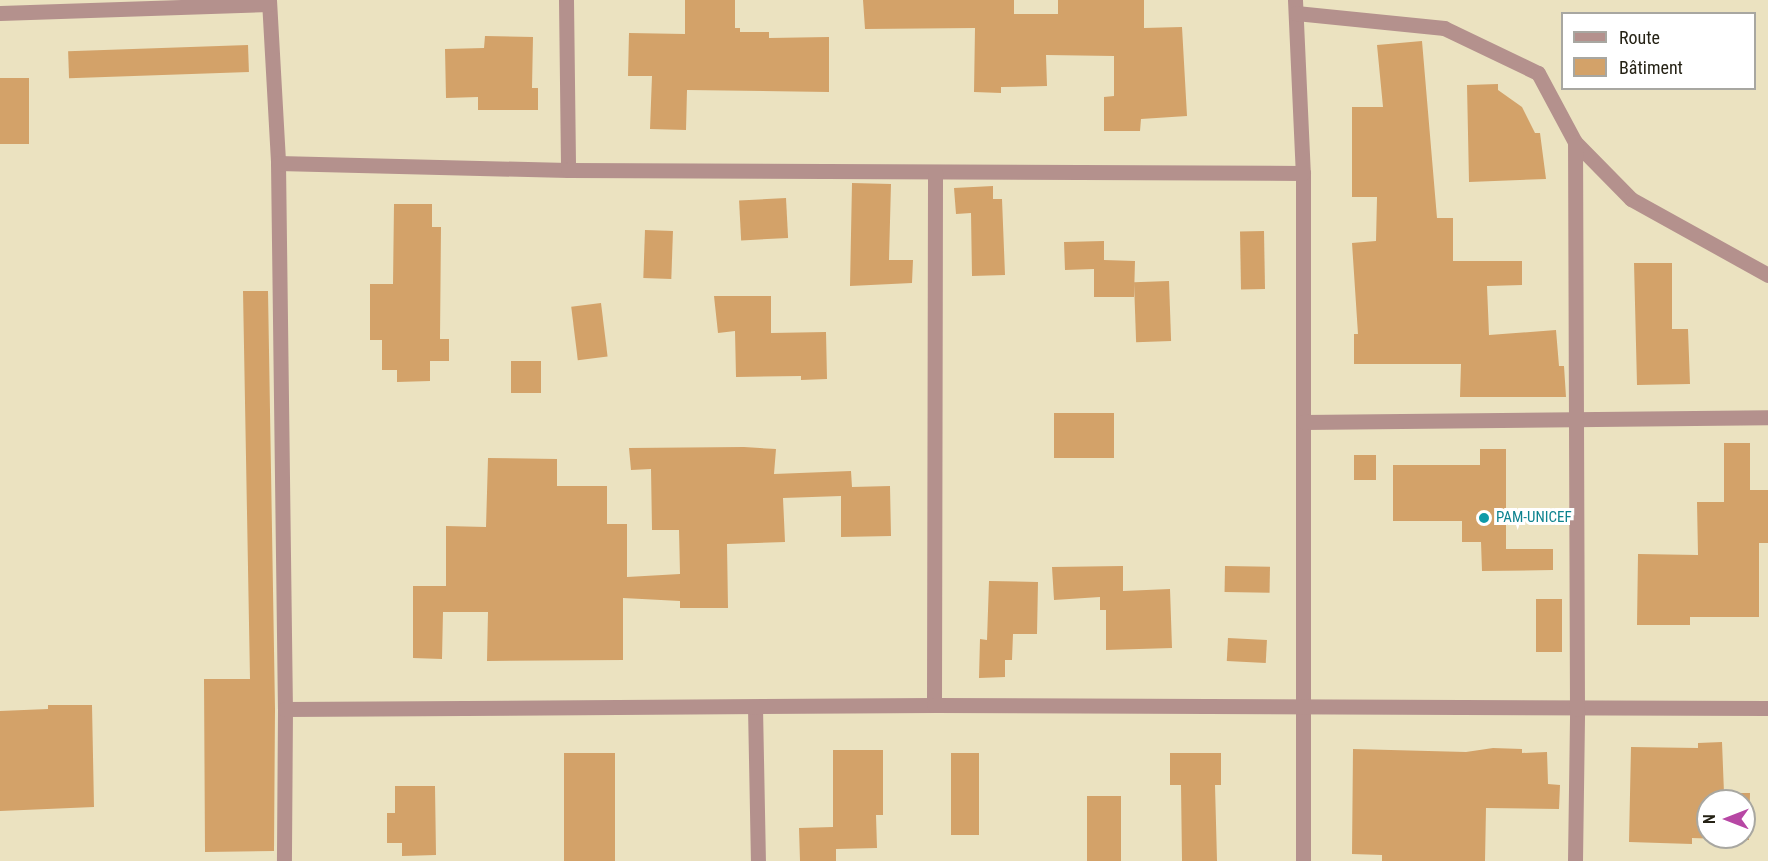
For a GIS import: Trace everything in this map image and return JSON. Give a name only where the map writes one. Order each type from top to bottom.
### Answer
[{"type":"street","points":[[566,0],[568,170]]},
{"type":"street","points":[[0,13],[269,2],[278,163],[285,710],[284,861]]},
{"type":"street","points":[[1303,861],[1303,172],[1295,6],[1444,28],[1538,73],[1575,142],[1631,199],[1768,275]]},
{"type":"street","points":[[1575,142],[1577,421],[1575,861]]},
{"type":"street","points":[[278,163],[568,170],[1303,172]]},
{"type":"street","points":[[934,705],[935,172]]},
{"type":"street","points":[[1303,422],[1577,421],[1768,417]]},
{"type":"street","points":[[285,710],[934,705],[1768,708]]},
{"type":"street","points":[[755,707],[758,861]]},
{"type":"building","points":[[685,0],[735,0],[735,28],[740,28],[740,32],[769,32],[769,38],[829,37],[829,92],[687,90],[686,130],[650,129],[652,76],[628,76],[629,33],[685,34]]},
{"type":"building","points":[[863,0],[1014,0],[1014,14],[1058,14],[1058,0],[1144,0],[1144,28],[1182,27],[1187,116],[1141,119],[1140,131],[1104,131],[1104,97],[1114,96],[1114,56],[1046,55],[1047,86],[1001,87],[1001,93],[974,92],[975,28],[865,29]]},
{"type":"building","points":[[485,36],[533,37],[532,88],[538,88],[538,110],[478,110],[478,97],[446,98],[445,49],[484,48]]},
{"type":"building","points":[[1422,41],[1437,218],[1453,218],[1453,261],[1522,261],[1522,285],[1487,286],[1489,335],[1556,330],[1559,366],[1564,366],[1566,397],[1460,397],[1461,364],[1354,364],[1354,334],[1358,334],[1352,243],[1376,241],[1377,197],[1352,197],[1352,107],[1383,107],[1377,45]]},
{"type":"building","points":[[248,45],[249,72],[69,78],[68,51]]},
{"type":"building","points":[[0,78],[29,78],[29,144],[0,144]]},
{"type":"building","points":[[1498,84],[1498,90],[1522,107],[1535,133],[1540,133],[1546,179],[1469,182],[1467,85]]},
{"type":"building","points":[[852,183],[891,184],[889,260],[913,260],[912,283],[850,286]]},
{"type":"building","points":[[993,186],[993,199],[1002,199],[1005,275],[972,276],[971,213],[956,214],[954,188]]},
{"type":"building","points":[[786,198],[788,238],[741,240],[739,200]]},
{"type":"building","points":[[394,204],[432,204],[432,227],[441,227],[440,339],[449,339],[449,361],[430,361],[430,381],[397,382],[397,370],[382,370],[382,340],[370,340],[370,284],[393,284]]},
{"type":"building","points":[[645,230],[673,231],[671,279],[643,278]]},
{"type":"building","points":[[1240,231],[1264,231],[1265,289],[1241,289]]},
{"type":"building","points":[[1104,241],[1104,260],[1135,261],[1134,297],[1094,297],[1094,269],[1065,270],[1064,242]]},
{"type":"building","points":[[1634,263],[1672,263],[1672,329],[1688,329],[1690,384],[1637,385]]},
{"type":"building","points":[[1169,281],[1171,341],[1136,342],[1134,282]]},
{"type":"building","points":[[243,291],[268,291],[275,709],[274,851],[205,852],[204,679],[250,679]]},
{"type":"building","points":[[714,296],[771,296],[771,333],[826,332],[827,379],[801,380],[801,376],[736,377],[735,331],[718,333]]},
{"type":"building","points":[[601,303],[608,357],[578,360],[571,307]]},
{"type":"building","points":[[511,361],[541,361],[541,393],[511,393]]},
{"type":"building","points":[[1054,413],[1114,413],[1114,458],[1054,458]]},
{"type":"building","points":[[1724,443],[1750,443],[1750,490],[1768,490],[1768,543],[1759,543],[1759,617],[1690,617],[1690,625],[1637,625],[1638,554],[1698,555],[1697,502],[1724,502]]},
{"type":"building","points":[[629,448],[776,449],[774,474],[851,471],[852,487],[890,486],[891,536],[841,537],[841,496],[783,498],[785,542],[727,544],[728,608],[680,608],[680,601],[623,598],[623,660],[487,661],[488,612],[443,612],[442,659],[413,658],[413,586],[446,586],[446,526],[486,527],[488,458],[557,459],[557,486],[607,486],[607,524],[627,524],[627,577],[680,574],[679,530],[652,530],[651,469],[631,470]]},
{"type":"building","points":[[1480,449],[1506,449],[1506,549],[1553,549],[1553,570],[1482,571],[1481,542],[1462,542],[1462,521],[1393,521],[1393,465],[1480,465]]},
{"type":"building","points":[[1354,455],[1376,455],[1376,480],[1354,480]]},
{"type":"building","points":[[1123,566],[1123,591],[1170,589],[1172,648],[1106,650],[1106,610],[1100,610],[1100,597],[1054,600],[1052,567]]},
{"type":"building","points":[[1225,566],[1270,567],[1270,593],[1225,592]]},
{"type":"building","points":[[989,581],[1038,582],[1037,634],[1013,634],[1012,660],[1005,660],[1005,677],[979,678],[980,639],[987,640]]},
{"type":"building","points":[[1536,599],[1562,599],[1562,652],[1536,652]]},
{"type":"building","points":[[1228,638],[1267,640],[1266,663],[1227,661]]},
{"type":"building","points":[[48,705],[92,705],[94,807],[0,811],[0,711],[48,709]]},
{"type":"building","points":[[1722,742],[1724,789],[1696,789],[1696,838],[1692,838],[1692,844],[1629,842],[1631,747],[1698,748],[1698,743]]},
{"type":"building","points":[[1493,748],[1522,749],[1522,753],[1547,752],[1548,784],[1560,785],[1559,809],[1486,808],[1485,861],[1382,861],[1382,855],[1352,854],[1353,749],[1466,752]]},
{"type":"building","points":[[833,750],[883,750],[883,815],[876,815],[877,848],[836,849],[836,861],[800,861],[799,828],[833,827]]},
{"type":"building","points":[[564,753],[615,753],[615,861],[564,861]]},
{"type":"building","points":[[951,753],[979,753],[979,835],[951,835]]},
{"type":"building","points":[[1170,753],[1221,753],[1221,785],[1215,785],[1217,861],[1182,861],[1181,785],[1170,785]]},
{"type":"building","points":[[395,786],[435,786],[436,855],[402,856],[402,843],[387,843],[387,813],[395,813]]},
{"type":"building","points":[[1087,796],[1121,796],[1121,861],[1087,861]]},
{"type":"place","name":"PAM-UNICEF","points":[[1484,518]]}]
